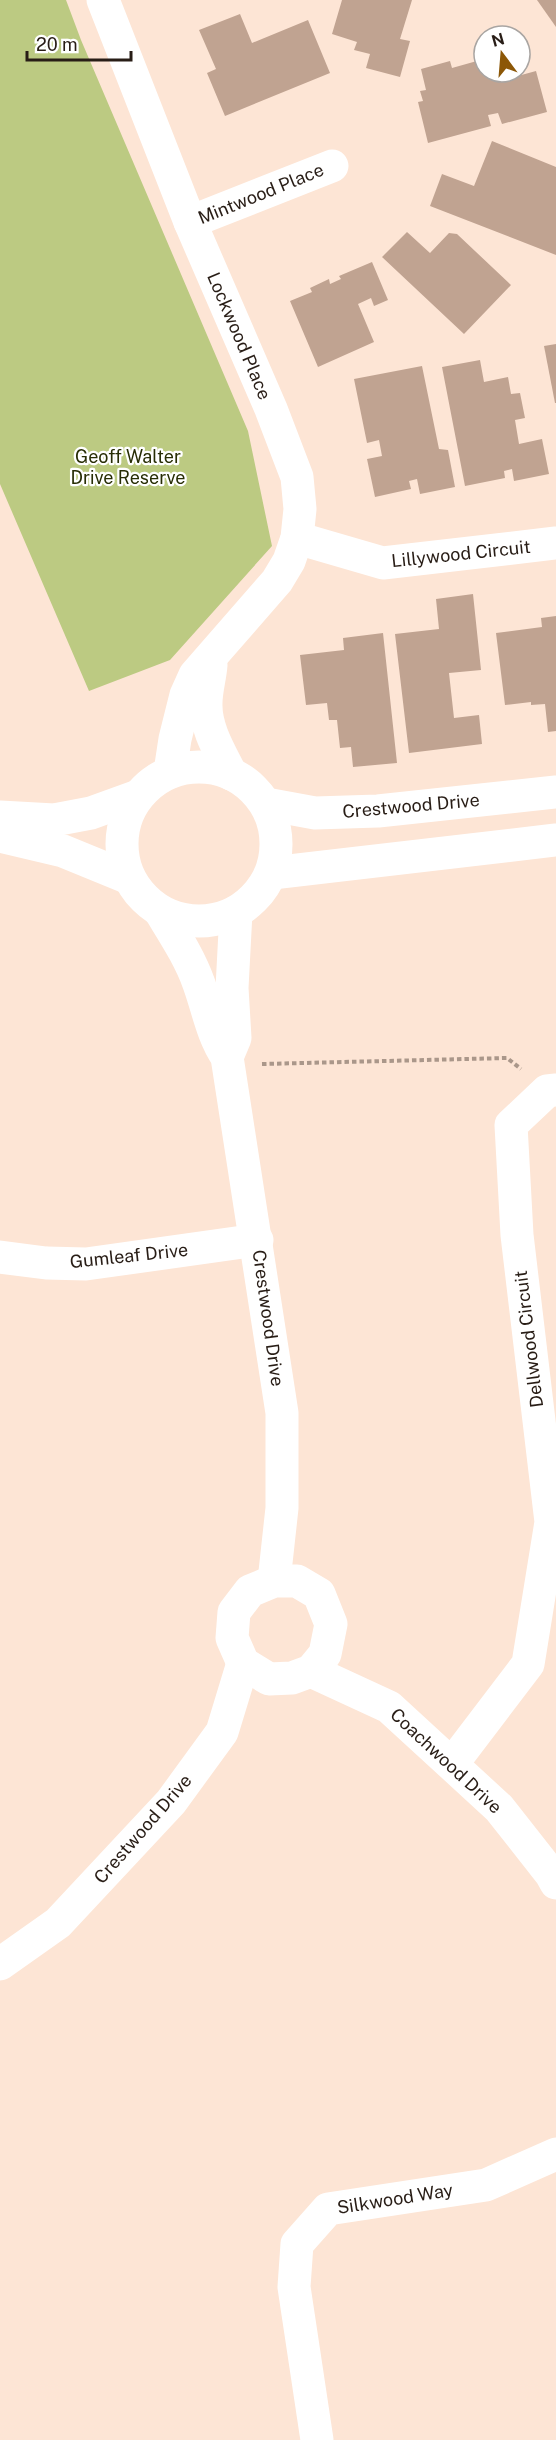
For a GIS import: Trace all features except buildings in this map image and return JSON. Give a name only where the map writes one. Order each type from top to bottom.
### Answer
[{"type":"street","name":"Lockwood Place","points":[[103,0],[190,222],[271,408],[297,477],[300,509],[297,538],[289,561],[277,581],[195,675],[186,695],[175,739],[170,772]]},
{"type":"street","name":"Mintwood Place","points":[[190,222],[332,166]]},
{"type":"street","name":"Lillywood Circuit","points":[[297,538],[383,563],[556,543]]},
{"type":"street","points":[[212,657],[206,702],[207,716],[231,774]]},
{"type":"street","points":[[195,766],[221,769],[244,780],[266,804],[273,820],[277,844],[272,873],[265,886],[252,901],[236,912],[211,921],[184,920],[160,911],[142,897],[129,878],[122,857],[122,835],[128,813],[138,796],[153,781],[170,772],[195,766]]},
{"type":"street","name":"Crestwood Drive","points":[[266,804],[315,813],[378,811],[556,792]]},
{"type":"street","points":[[0,817],[54,820],[91,813],[138,796]]},
{"type":"street","points":[[0,836],[63,851],[129,878]]},
{"type":"street","points":[[272,873],[556,840]]},
{"type":"street","name":"Crestwood Drive","points":[[160,911],[182,946],[198,982],[217,1042],[228,1061],[282,1413],[282,1508],[274,1581]]},
{"type":"street","name":"Crestwood Drive","points":[[228,1061],[235,1038],[232,988],[236,912]]},
{"type":"street","name":"Dellwood Circuit","points":[[452,1764],[528,1664],[550,1522],[518,1235],[512,1125],[551,1090]]},
{"type":"street","name":"Gumleaf Drive","points":[[0,1257],[46,1263],[86,1264],[257,1240]]},
{"type":"street","points":[[274,1581],[297,1581],[319,1594],[331,1624],[325,1654],[311,1671],[292,1678],[269,1679],[243,1663],[232,1638],[234,1612],[250,1592],[274,1581]]},
{"type":"street","name":"Crestwood Drive","points":[[0,1964],[58,1923],[171,1802],[222,1732],[243,1663]]},
{"type":"street","name":"Coachwood Drive","points":[[311,1671],[389,1707],[499,1808],[556,1883]]},
{"type":"street","name":"Silkwood Way","points":[[317,2440],[294,2287],[297,2244],[328,2209],[486,2185],[556,2154]]},
{"type":"path","points":[[228,1061],[507,1058],[551,1090]]},
{"type":"green space","name":"Geoff Walter Drive Reserve","points":[[0,0],[66,0],[248,431],[272,546],[170,660],[89,691],[0,484]]}]
